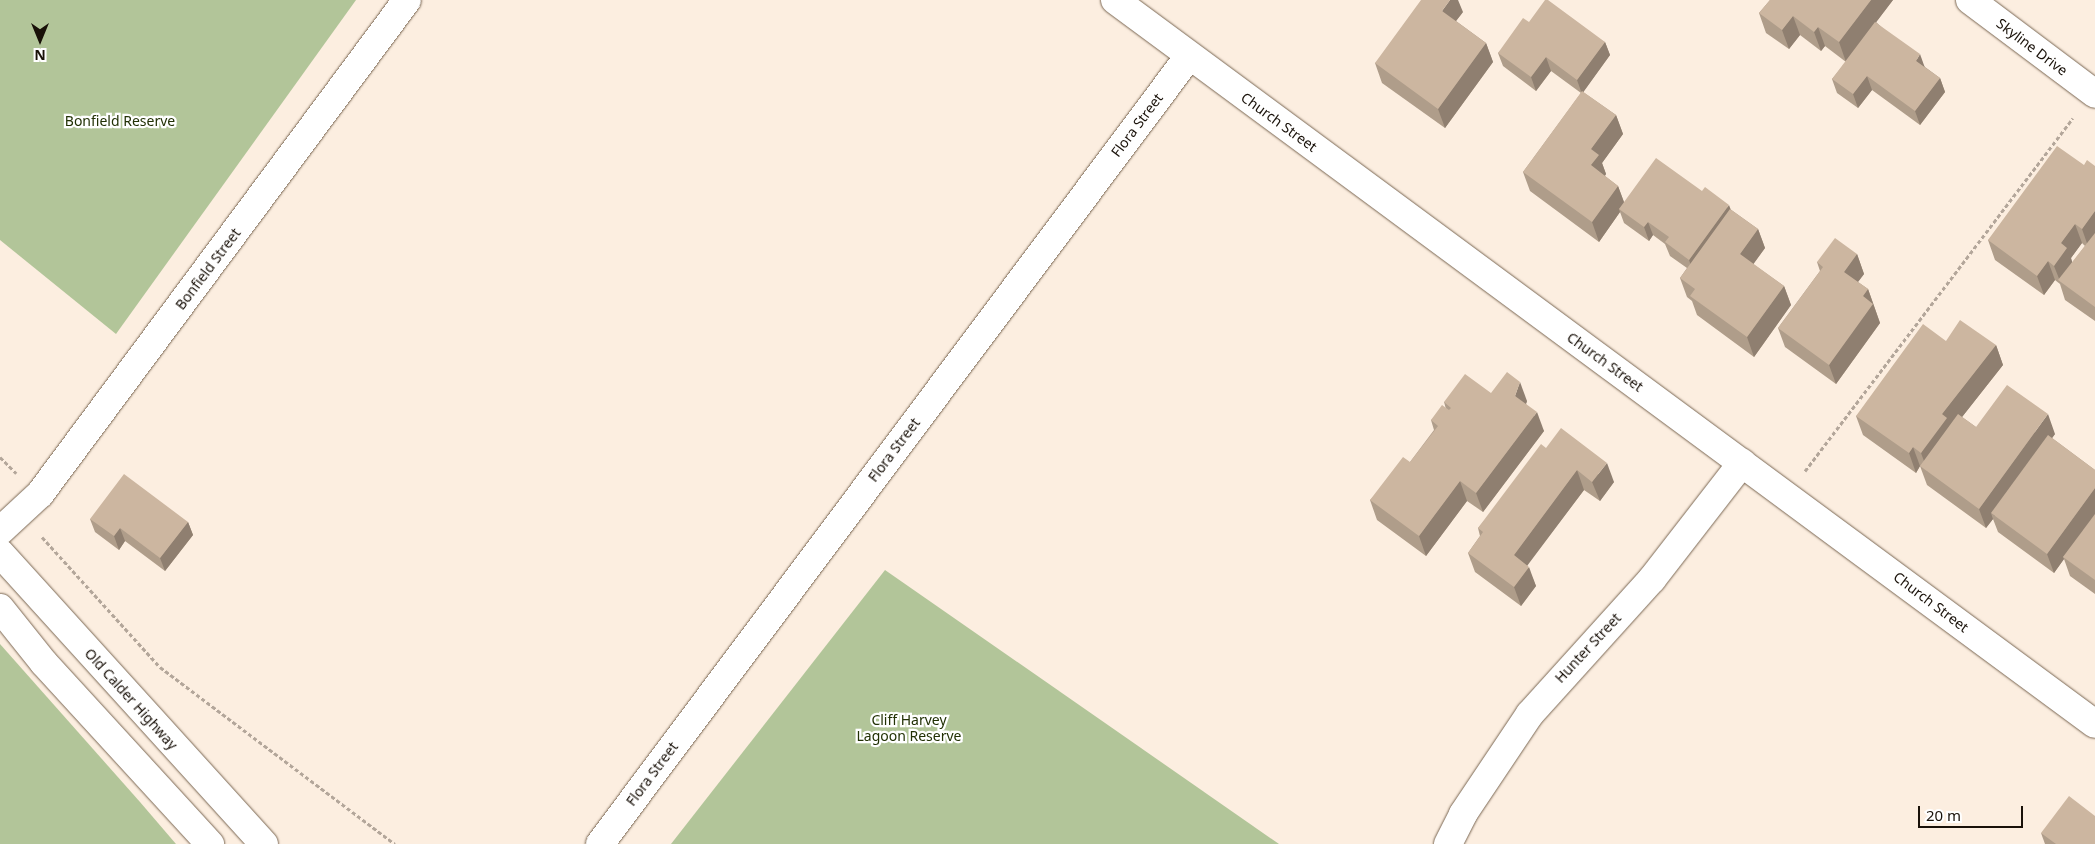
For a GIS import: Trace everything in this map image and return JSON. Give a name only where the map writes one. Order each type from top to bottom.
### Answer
[{"type":"street","name":"Bonfield Street","points":[[0,531],[22,514],[40,494],[408,0]]},
{"type":"street","name":"Church Street","points":[[1115,0],[2095,724]]},
{"type":"street","name":"Skyline Drive","points":[[1970,0],[2094,93]]},
{"type":"street","name":"Flora Street","points":[[600,844],[1189,56]]},
{"type":"street","name":"Hunter Street","points":[[1448,844],[1464,814],[1530,714],[1652,580],[1742,463]]},
{"type":"street","name":"Old Calder Highway","points":[[0,553],[264,844]]},
{"type":"street","points":[[0,608],[44,662],[210,844]]},
{"type":"path","points":[[1802,476],[2094,93]]},
{"type":"path","points":[[22,514],[160,667],[395,844]]},
{"type":"green space","name":"Bonfield Reserve","points":[[0,0],[356,0],[116,334],[0,240]]},
{"type":"green space","name":"Cliff Harvey Lagoon Reserve","points":[[885,570],[1279,844],[671,844]]},
{"type":"green space","points":[[0,644],[140,802],[176,844],[0,844]]},
{"type":"building","points":[[1421,0],[1450,0],[1442,11],[1486,43],[1438,109],[1375,63]]},
{"type":"building","points":[[1545,0],[1548,0],[1605,42],[1577,80],[1546,57],[1531,77],[1498,53],[1523,18],[1529,22]]},
{"type":"building","points":[[1770,0],[1871,0],[1839,42],[1818,27],[1814,32],[1793,16],[1782,30],[1759,13]]},
{"type":"building","points":[[1875,22],[1920,54],[1916,61],[1940,78],[1915,111],[1867,76],[1853,94],[1832,79]]},
{"type":"building","points":[[1582,91],[1616,115],[1591,149],[1599,155],[1591,165],[1618,186],[1592,222],[1523,172]]},
{"type":"building","points":[[2057,146],[2084,165],[2087,160],[2095,166],[2095,211],[2082,229],[2075,224],[2061,243],[2067,248],[2054,266],[2048,261],[2037,276],[1988,240]]},
{"type":"building","points":[[1656,158],[1702,191],[1705,187],[1729,205],[1689,260],[1665,242],[1669,237],[1648,222],[1644,227],[1619,209]]},
{"type":"building","points":[[1730,209],[1758,229],[1740,254],[1784,286],[1747,337],[1690,296],[1695,289],[1680,278]]},
{"type":"building","points":[[2095,233],[2095,307],[2058,280]]},
{"type":"building","points":[[1835,238],[1857,254],[1844,272],[1868,289],[1863,296],[1873,304],[1829,365],[1778,328],[1823,267],[1817,262]]},
{"type":"building","points":[[1960,320],[1996,345],[1942,414],[1947,418],[1921,453],[1913,447],[1909,453],[1856,416],[1923,324],[1946,341]]},
{"type":"building","points":[[1507,372],[1520,382],[1515,396],[1537,412],[1476,493],[1460,481],[1419,536],[1370,500],[1403,457],[1410,462],[1438,426],[1431,420],[1442,405],[1449,410],[1451,408],[1444,402],[1465,374],[1491,393]]},
{"type":"building","points":[[2007,385],[2048,414],[1979,509],[1920,466],[1958,414],[1976,427]]},
{"type":"building","points":[[1561,428],[1607,463],[1592,482],[1577,470],[1514,555],[1529,567],[1514,587],[1468,553],[1483,532],[1478,528],[1541,444],[1546,448]]},
{"type":"building","points":[[2048,435],[2095,470],[2095,488],[2047,554],[1991,513]]},
{"type":"building","points":[[124,474],[188,522],[160,558],[120,528],[114,536],[90,519]]},
{"type":"building","points":[[2095,514],[2095,580],[2063,557]]},
{"type":"building","points":[[2069,796],[2095,816],[2095,844],[2056,844],[2041,833]]}]
